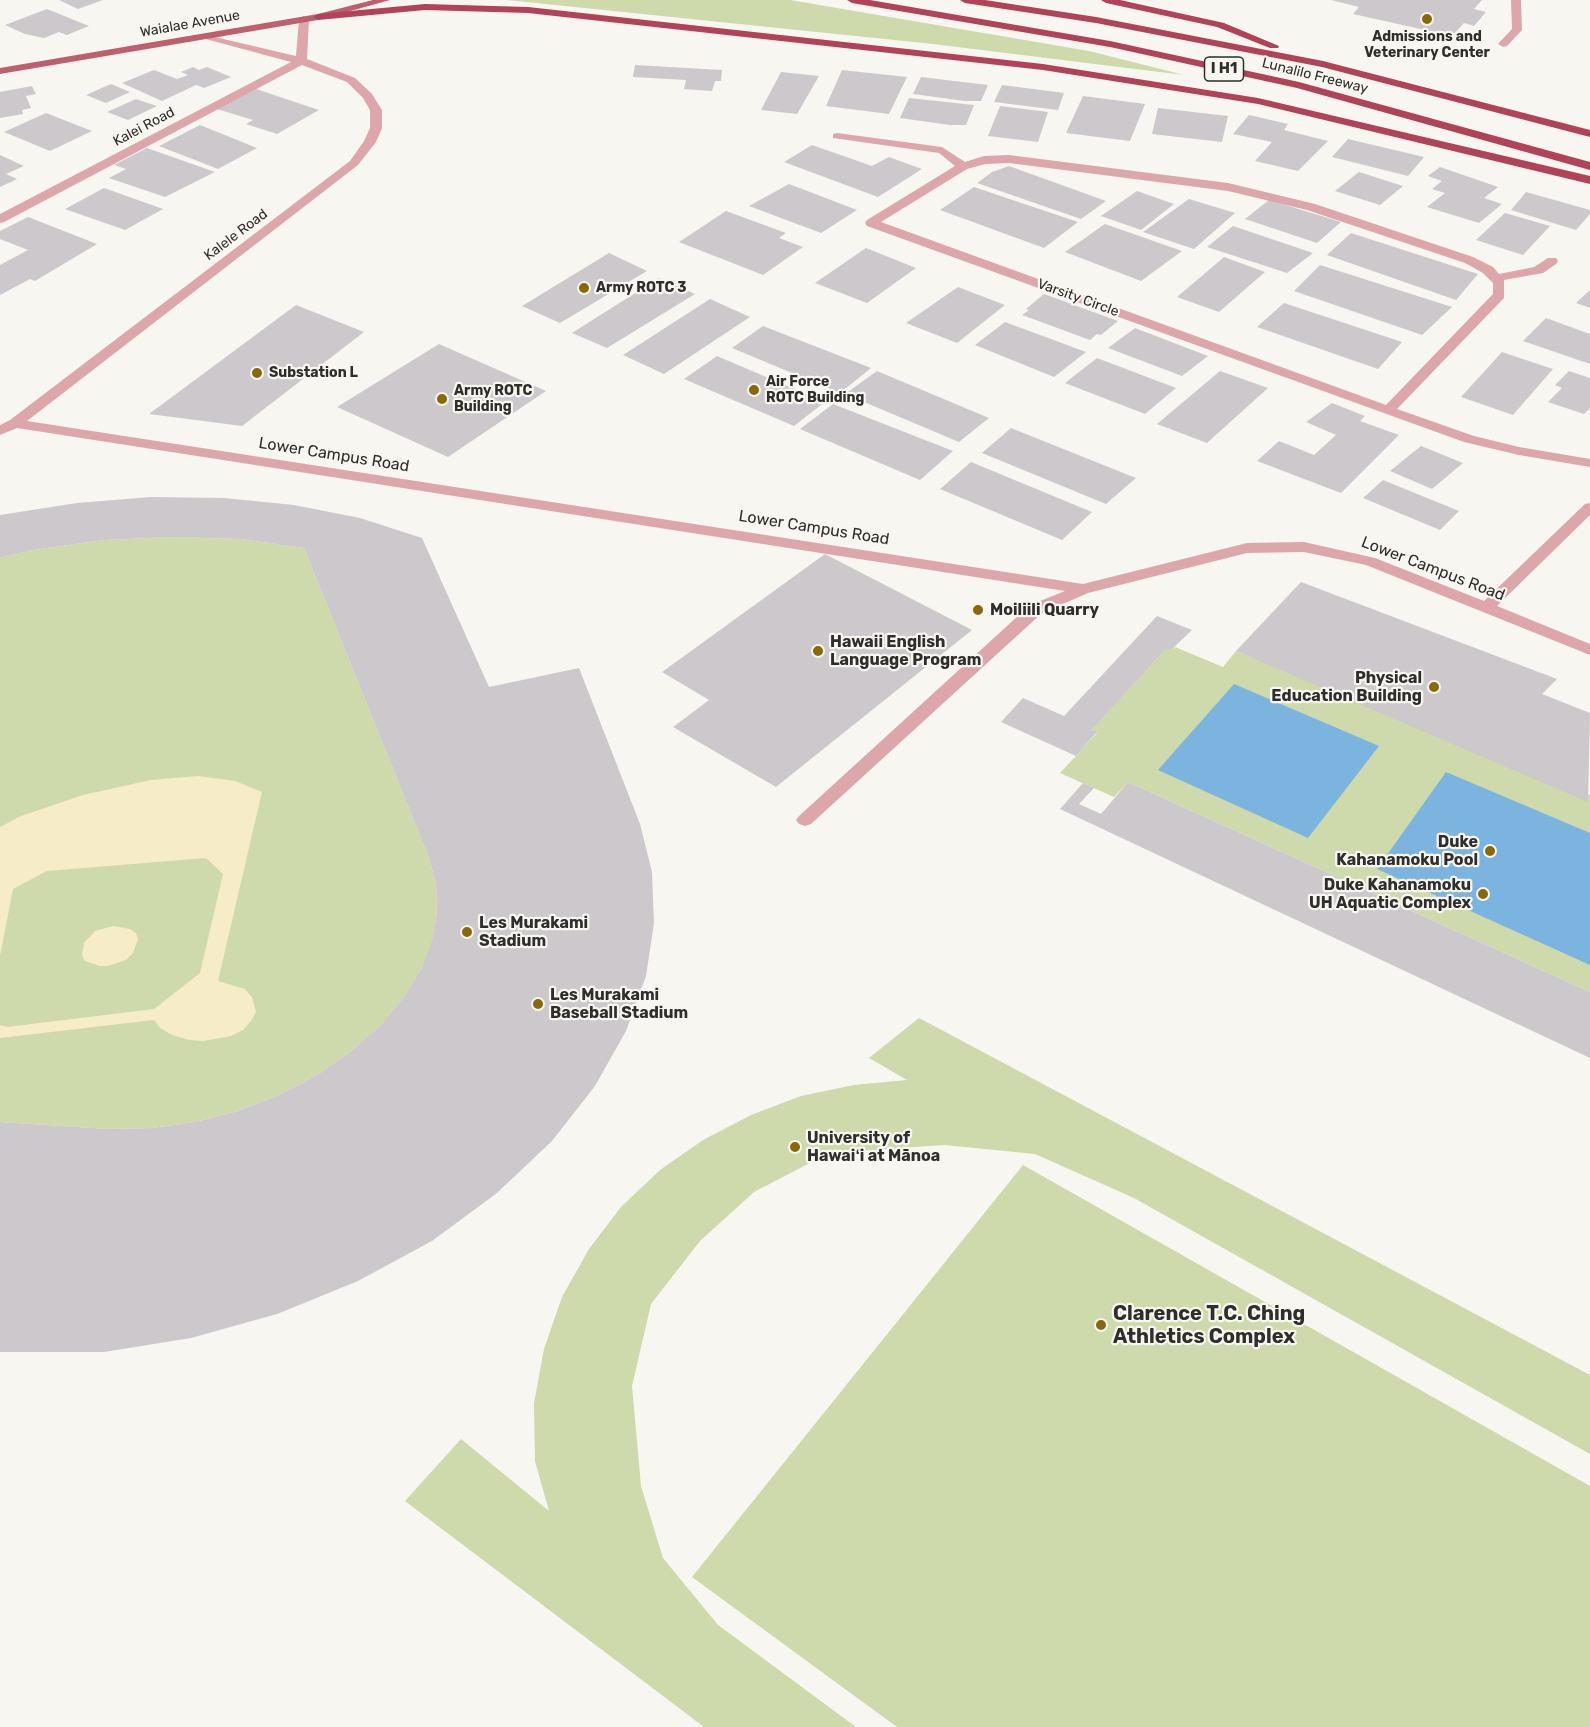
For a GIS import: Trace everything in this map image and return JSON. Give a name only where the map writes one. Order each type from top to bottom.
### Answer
[{"type":"highway","name":"Lunalilo Freeway","points":[[852,0],[1110,44],[1288,83],[1590,166]]},
{"type":"highway","name":"Lunalilo Freeway","points":[[965,0],[1096,20],[1323,64],[1590,134]]},
{"type":"highway","points":[[1106,0],[1220,26],[1323,64]]},
{"type":"highway","points":[[318,17],[425,8],[478,7],[528,10],[1043,67],[1258,101],[1590,180]]},
{"type":"main road","name":"Waialae Avenue","points":[[0,71],[318,17],[385,0]]},
{"type":"street","points":[[1503,44],[1516,30],[1516,0]]},
{"type":"street","points":[[301,61],[304,19]]},
{"type":"street","name":"Kalele Road","points":[[0,431],[15,423],[354,163],[370,142],[376,128],[376,110],[368,96],[351,80],[301,61],[206,36]]},
{"type":"street","name":"Kalei Road","points":[[0,219],[301,61]]},
{"type":"street","points":[[837,136],[942,150],[963,166]]},
{"type":"street","name":"Varsity Circle","points":[[1497,278],[1476,263],[1311,207],[1228,187],[1009,159],[984,160],[963,166],[871,223],[1469,439],[1519,452],[1590,463]]},
{"type":"street","points":[[1388,411],[1499,295],[1500,286],[1497,278],[1538,270],[1552,261]]},
{"type":"street","name":"Lower Campus Road","points":[[15,423],[1083,589],[1247,548],[1304,547],[1370,561],[1590,650]]},
{"type":"street","points":[[1486,609],[1590,507]]},
{"type":"street","points":[[805,820],[1036,609],[1083,589]]},
{"type":"green space","points":[[507,0],[790,0],[1089,51],[1184,75],[933,44]]},
{"type":"green space","points":[[173,537],[241,539],[304,548],[429,858],[436,884],[437,912],[432,941],[421,969],[403,998],[380,1026],[350,1052],[317,1075],[279,1095],[238,1111],[195,1122],[152,1128],[108,1129],[0,1122],[0,558],[33,550],[104,540]]},
{"type":"green space","name":"Duke Kahanamoku UH Aquatic Complex","points":[[1175,647],[1223,667],[1236,651],[1590,795],[1590,992],[1128,782],[1114,797],[1060,773],[1097,733],[1092,730],[1166,649],[1171,650]]},
{"type":"green space","points":[[919,1018],[1590,1375],[1590,1454],[1134,1198],[1035,1154],[944,1145],[829,1153],[754,1192],[700,1241],[651,1304],[632,1386],[641,1486],[663,1558],[718,1625],[856,1727],[704,1727],[405,1501],[461,1439],[549,1511],[535,1461],[534,1403],[544,1349],[562,1297],[589,1249],[621,1207],[660,1170],[703,1140],[751,1115],[801,1096],[854,1085],[907,1080],[869,1058]]},
{"type":"green space","name":"Clarence T.C. Ching Athletics Complex","points":[[1023,1165],[1590,1486],[1590,1727],[897,1727],[692,1577]]},
{"type":"sand","points":[[198,776],[235,781],[262,792],[218,981],[245,989],[252,997],[256,1012],[251,1021],[243,1030],[231,1036],[204,1041],[172,1035],[160,1028],[154,1020],[0,1038],[0,1025],[7,1027],[154,1009],[200,973],[223,874],[206,858],[47,871],[13,889],[0,956],[0,827],[21,816],[83,795],[151,780]]},
{"type":"sand","points":[[113,926],[130,929],[136,933],[138,939],[133,953],[126,960],[108,966],[99,966],[85,961],[82,955],[84,943],[95,931]]},
{"type":"water","name":"Duke Kahanamoku Pool","points":[[1234,684],[1379,746],[1308,838],[1158,770]]},
{"type":"water","name":"Duke Kahanamoku Pool","points":[[1446,772],[1590,833],[1590,965],[1377,869]]},
{"type":"building","points":[[59,0],[103,0],[78,9]]},
{"type":"building","name":"Admissions and Veterinary Center","points":[[1331,0],[1482,0],[1474,9],[1486,12],[1474,26],[1464,23],[1452,36],[1353,14],[1359,7]]},
{"type":"building","points":[[47,9],[89,26],[67,35],[59,32],[44,38],[25,34],[5,25]]},
{"type":"building","points":[[635,65],[722,70],[721,81],[715,81],[712,91],[684,89],[686,80],[633,77]]},
{"type":"building","points":[[193,67],[199,70],[207,67],[231,77],[204,88],[196,85],[162,101],[122,83],[154,70],[177,79],[188,75],[181,72]]},
{"type":"building","points":[[842,70],[907,77],[889,114],[826,106]]},
{"type":"building","points":[[781,72],[819,76],[797,114],[761,110]]},
{"type":"building","points":[[921,77],[988,85],[981,101],[913,94]]},
{"type":"building","points":[[111,84],[130,92],[106,103],[86,95]]},
{"type":"building","points":[[1002,85],[1064,93],[1058,110],[994,102]]},
{"type":"building","points":[[32,86],[36,94],[26,96],[31,108],[22,110],[23,114],[0,118],[0,92]]},
{"type":"building","points":[[256,89],[319,110],[277,134],[246,124],[253,120],[217,109]]},
{"type":"building","points":[[1083,96],[1145,104],[1130,141],[1066,133]]},
{"type":"building","points":[[909,98],[974,105],[966,125],[950,125],[900,118]]},
{"type":"building","points":[[136,99],[157,106],[128,120],[107,112]]},
{"type":"building","points":[[1000,106],[1048,112],[1038,142],[988,136]]},
{"type":"building","points":[[1158,108],[1228,116],[1222,142],[1152,134]]},
{"type":"building","points":[[46,113],[92,131],[50,151],[4,132]]},
{"type":"building","points":[[1249,115],[1288,124],[1284,130],[1328,141],[1298,171],[1255,161],[1272,142],[1233,134]]},
{"type":"building","points":[[200,125],[257,148],[218,169],[159,146]]},
{"type":"building","points":[[1348,139],[1424,157],[1408,176],[1332,157]]},
{"type":"building","points":[[812,145],[872,166],[889,157],[922,169],[878,197],[784,162]]},
{"type":"building","points":[[147,148],[215,172],[165,197],[109,178],[126,169],[114,165]]},
{"type":"building","points":[[0,155],[24,166],[6,174],[17,179],[0,187]]},
{"type":"building","points":[[1009,166],[1106,201],[1081,219],[977,183],[992,172]]},
{"type":"building","points":[[1440,167],[1498,187],[1484,198],[1502,204],[1479,223],[1427,207],[1445,193],[1432,189],[1442,181],[1428,176]]},
{"type":"building","points":[[1359,172],[1403,186],[1380,205],[1335,191]]},
{"type":"building","points":[[789,184],[857,210],[821,233],[749,206]]},
{"type":"building","points":[[974,187],[1078,222],[1044,248],[940,210]]},
{"type":"building","points":[[104,188],[163,209],[125,230],[65,209]]},
{"type":"building","points":[[1137,191],[1174,204],[1141,230],[1101,216]]},
{"type":"building","points":[[1526,192],[1590,210],[1590,214],[1576,230],[1511,210]]},
{"type":"building","points":[[1189,199],[1235,213],[1194,249],[1143,232]]},
{"type":"building","points":[[1269,200],[1341,222],[1317,243],[1245,219]]},
{"type":"building","points":[[726,211],[786,233],[779,238],[803,247],[763,275],[679,242]]},
{"type":"building","points":[[1505,213],[1550,226],[1523,255],[1476,240]]},
{"type":"building","points":[[28,217],[97,244],[35,281],[30,279],[0,295],[0,265],[28,250],[0,239],[0,231]]},
{"type":"building","points":[[1105,224],[1182,251],[1141,281],[1065,252]]},
{"type":"building","points":[[1233,226],[1313,253],[1287,273],[1207,247]]},
{"type":"building","points":[[1351,233],[1478,274],[1456,300],[1327,255]]},
{"type":"building","points":[[866,248],[916,268],[867,303],[815,283]]},
{"type":"building","name":"Army ROTC 3","points":[[609,253],[647,271],[560,323],[522,306]]},
{"type":"building","points":[[1224,257],[1265,272],[1219,312],[1177,297]]},
{"type":"building","points":[[1320,265],[1452,307],[1422,335],[1294,291]]},
{"type":"building","points":[[659,278],[695,294],[607,348],[572,333]]},
{"type":"building","points":[[958,287],[1005,305],[957,343],[906,323]]},
{"type":"building","points":[[1590,290],[1590,308],[1576,303]]},
{"type":"building","points":[[1044,294],[1118,321],[1101,335],[1097,334],[1090,340],[1022,315]]},
{"type":"building","points":[[710,299],[750,317],[664,374],[623,355]]},
{"type":"building","points":[[1284,303],[1402,342],[1378,369],[1257,327]]},
{"type":"building","name":"Substation L","points":[[296,305],[364,332],[242,426],[149,414]]},
{"type":"building","points":[[1546,318],[1590,334],[1590,364],[1523,341]]},
{"type":"building","points":[[1005,322],[1086,352],[1054,377],[975,345]]},
{"type":"building","name":"Air Force ROTC Building","points":[[763,326],[871,368],[840,393],[732,348]]},
{"type":"building","points":[[1135,328],[1208,356],[1182,376],[1108,348]]},
{"type":"building","name":"Army ROTC Building","points":[[439,344],[546,391],[448,457],[337,407]]},
{"type":"building","points":[[1502,352],[1553,369],[1513,415],[1461,397]]},
{"type":"building","name":"Air Force ROTC Building","points":[[717,356],[825,402],[794,426],[684,379]]},
{"type":"building","points":[[1097,358],[1176,388],[1145,414],[1065,383]]},
{"type":"building","points":[[877,371],[989,418],[959,442],[845,394]]},
{"type":"building","points":[[1220,371],[1268,388],[1207,443],[1157,424]]},
{"type":"building","points":[[1569,371],[1590,378],[1590,408],[1584,414],[1548,402],[1562,388],[1555,385]]},
{"type":"building","points":[[1332,403],[1365,416],[1360,421],[1399,435],[1341,493],[1257,461],[1279,441],[1314,455],[1336,435],[1306,422]]},
{"type":"building","points":[[833,404],[953,451],[920,480],[800,429]]},
{"type":"building","points":[[1011,428],[1136,478],[1106,504],[982,453]]},
{"type":"building","points":[[1421,446],[1463,463],[1432,489],[1390,471]]},
{"type":"building","points":[[971,462],[1092,512],[1062,540],[940,489]]},
{"type":"building","points":[[1383,480],[1459,511],[1440,530],[1363,498]]},
{"type":"building","points":[[151,497],[224,498],[294,505],[360,518],[422,538],[489,687],[579,668],[640,824],[652,872],[654,923],[646,976],[626,1031],[595,1086],[552,1141],[497,1193],[432,1241],[358,1281],[277,1314],[191,1338],[104,1352],[0,1352],[0,1122],[108,1129],[152,1128],[195,1122],[238,1111],[279,1095],[317,1075],[350,1052],[380,1026],[403,998],[421,969],[432,940],[437,912],[436,884],[429,858],[304,548],[241,539],[173,537],[104,540],[33,550],[0,558],[0,515],[77,503]]},
{"type":"building","name":"Hawaii English Language Program","points":[[825,554],[972,630],[776,787],[673,727],[709,700],[662,672]]},
{"type":"building","name":"Physical Education Building","points":[[1301,582],[1557,679],[1542,694],[1590,713],[1588,802],[1236,651]]},
{"type":"building","points":[[1157,616],[1192,630],[1171,650],[1166,649],[1092,730],[1097,732],[1076,756],[1001,722],[1023,698],[1064,716]]},
{"type":"building","name":"Duke Kahanamoku UH Aquatic Complex","points":[[1128,782],[1590,992],[1590,1058],[1060,809],[1083,783],[1094,788],[1079,804],[1101,814]]},
{"type":"place","name":"Admissions and Veterinary Center","points":[[1427,19]]},
{"type":"place","name":"Army ROTC 3","points":[[584,288]]},
{"type":"place","name":"Substation L","points":[[257,373]]},
{"type":"place","name":"Air Force ROTC Building","points":[[754,390]]},
{"type":"place","name":"Army ROTC Building","points":[[442,399]]},
{"type":"place","name":"Moiliili Quarry","points":[[978,610]]},
{"type":"place","name":"Hawaii English Language Program","points":[[818,651]]},
{"type":"place","name":"Physical Education Building","points":[[1434,687]]},
{"type":"place","name":"Duke Kahanamoku Pool","points":[[1490,851]]},
{"type":"place","name":"Duke Kahanamoku UH Aquatic Complex","points":[[1483,894]]},
{"type":"place","name":"Les Murakami Stadium","points":[[467,932]]},
{"type":"place","name":"Les Murakami Baseball Stadium","points":[[538,1004]]},
{"type":"place","name":"University of Hawaiʻi at Mānoa","points":[[795,1147]]},
{"type":"place","name":"Clarence T.C. Ching Athletics Complex","points":[[1101,1325]]}]
